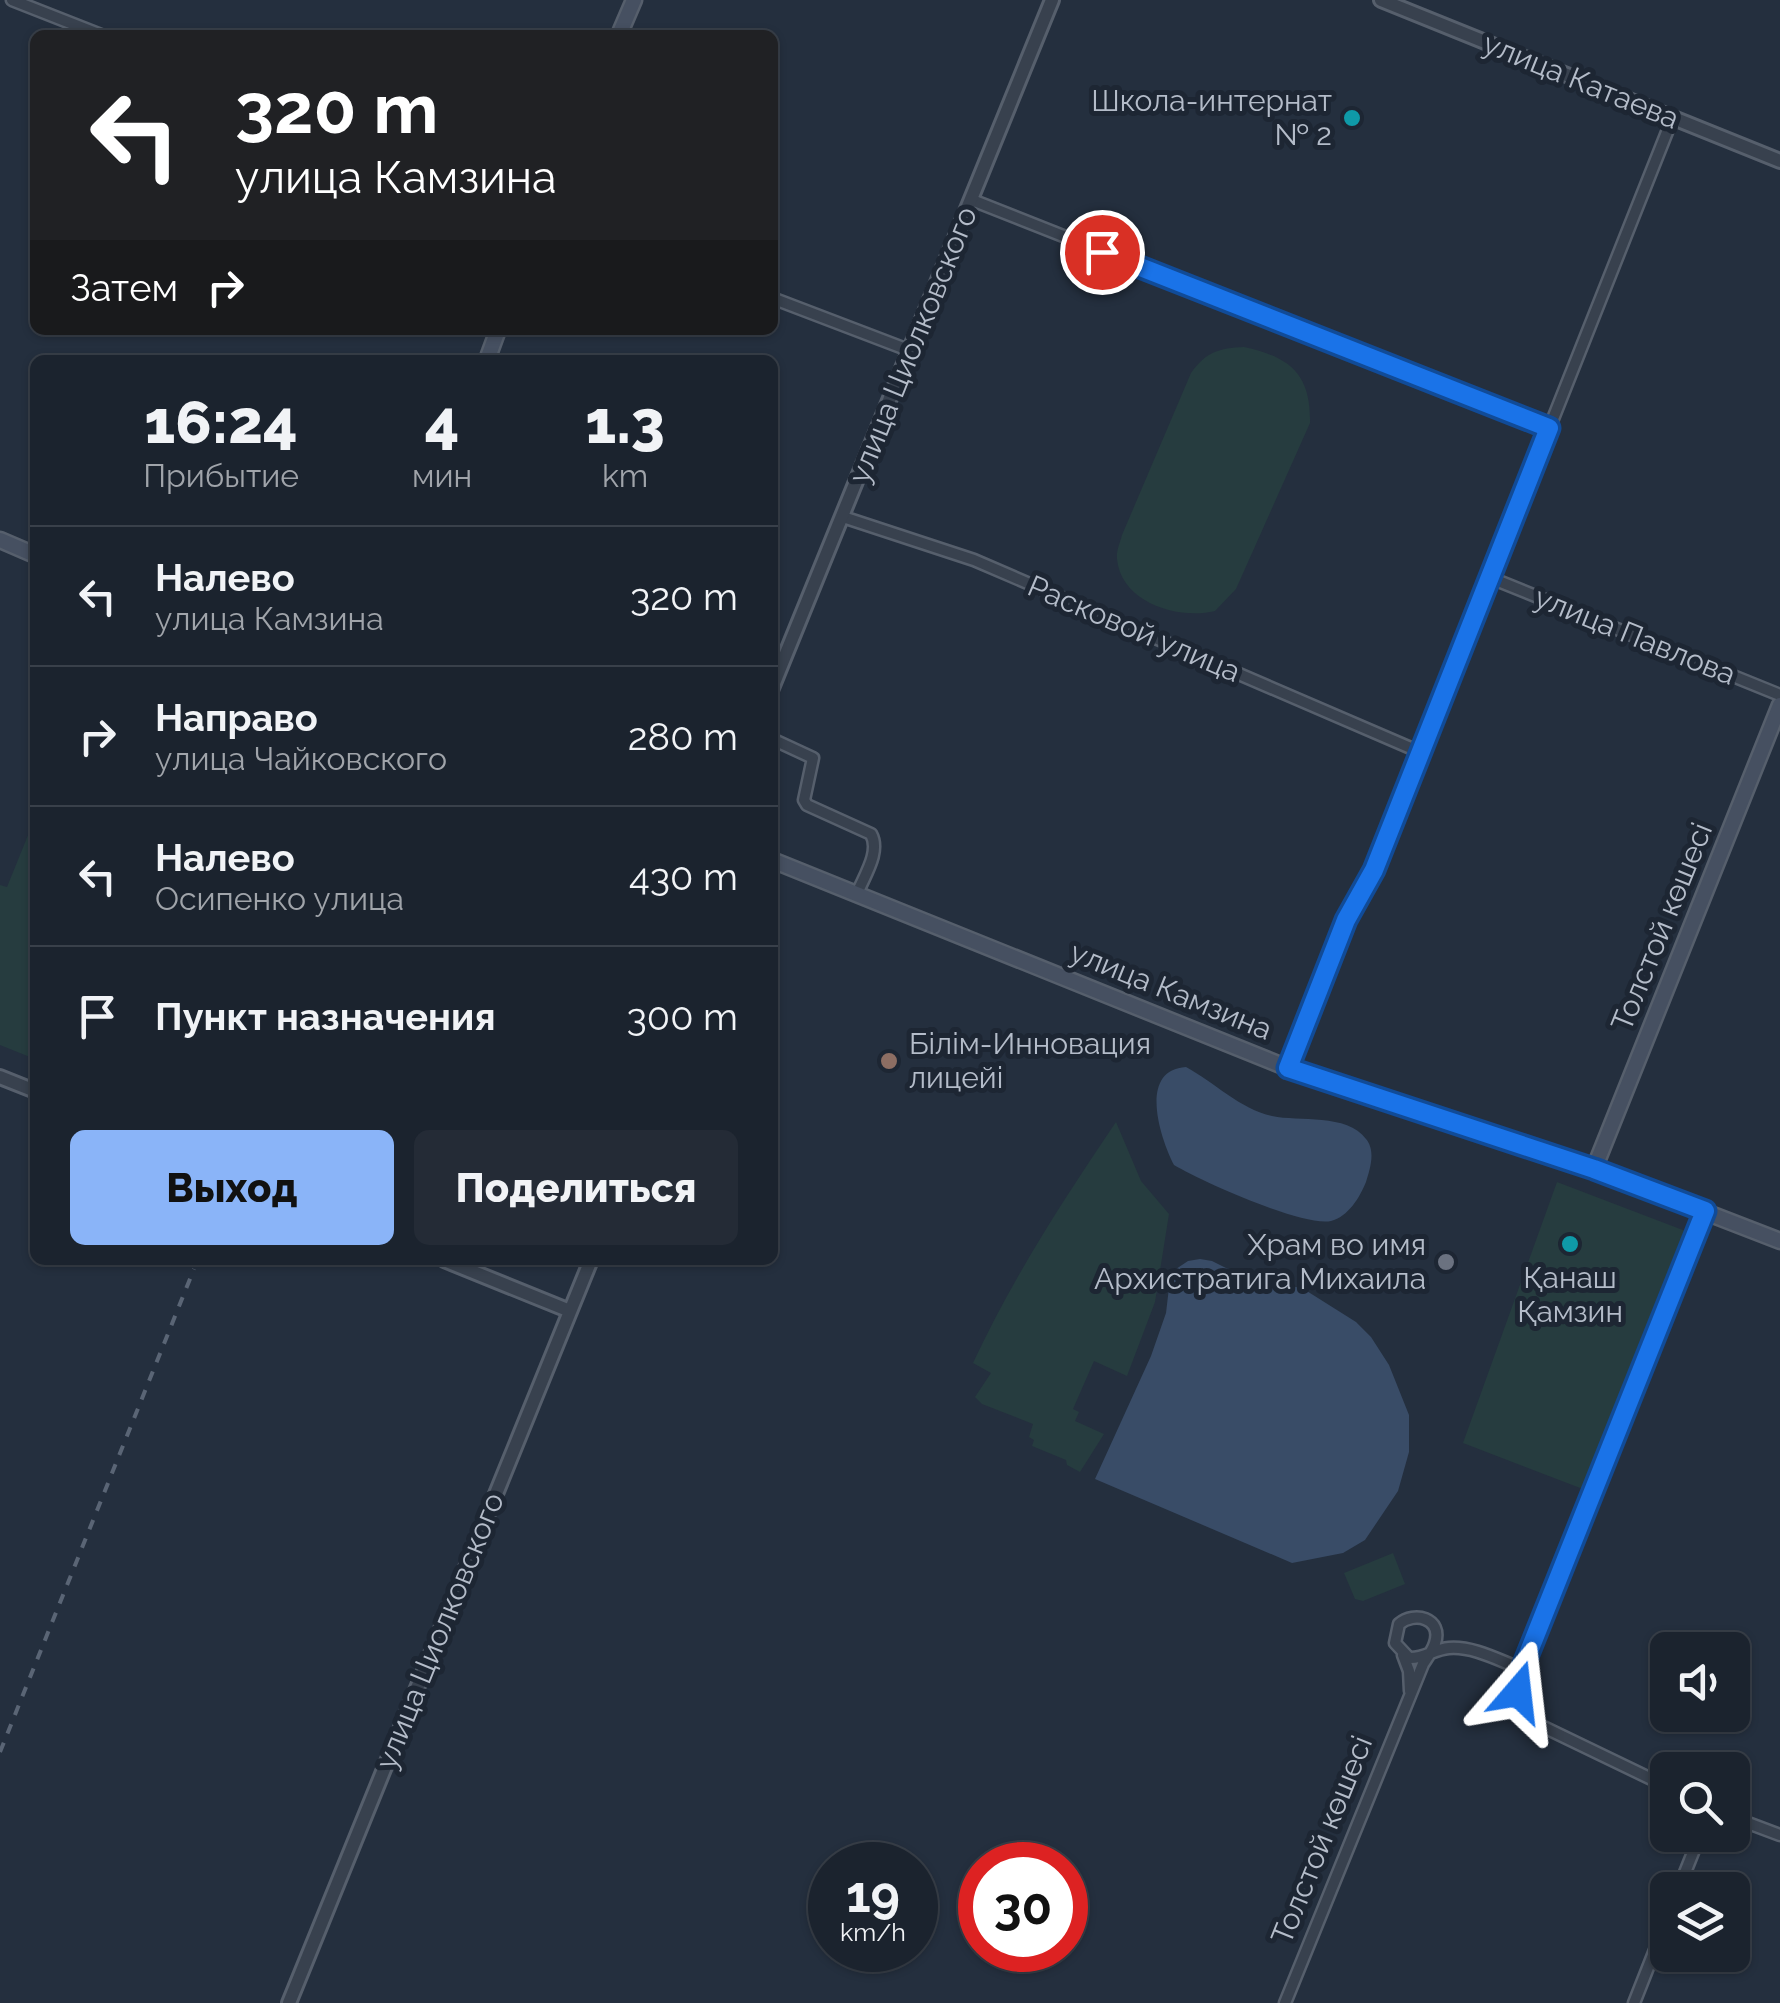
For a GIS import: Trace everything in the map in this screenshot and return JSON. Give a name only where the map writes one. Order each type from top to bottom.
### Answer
[{"type":"main road","points":[[621,30],[634,0]]},
{"type":"main road","points":[[0,540],[30,553]]},
{"type":"main road","name":"Толстой көшесі","points":[[1594,1169],[1780,706]]},
{"type":"main road","name":"улица Камзина","points":[[778,862],[1288,1068],[1594,1169],[1780,1242]]},
{"type":"street","points":[[12,0],[88,30]]},
{"type":"street","name":"улица Циолковского","points":[[778,674],[1052,0]]},
{"type":"street","name":"улица Катаева","points":[[1382,0],[1780,161]]},
{"type":"street","points":[[1288,1068],[1346,920],[1374,870],[1673,118]]},
{"type":"street","points":[[972,200],[1549,428]]},
{"type":"street","points":[[778,300],[911,351]]},
{"type":"street","name":"Расковой улица","points":[[844,517],[974,560],[1420,752]]},
{"type":"street","name":"улица Павлова","points":[[1490,578],[1780,695]]},
{"type":"street","points":[[778,742],[813,758],[804,800],[807,805],[870,834],[875,840],[856,894]]},
{"type":"street","points":[[0,1077],[30,1089]]},
{"type":"street","points":[[1650,1778],[1529,1720],[1518,1708],[1522,1669],[1705,1211]]},
{"type":"street","points":[[456,1265],[570,1312]]},
{"type":"street","name":"улица Циолковского","points":[[289,2003],[589,1265]]},
{"type":"street","points":[[1409,1697],[1409,1671],[1394,1643],[1398,1624],[1417,1616],[1460,1648],[1522,1669]]},
{"type":"street","points":[[1429,1653],[1436,1640],[1434,1626]]},
{"type":"street","points":[[1402,1654],[1416,1658],[1460,1648]]},
{"type":"street","name":"Толстой көшесі","points":[[1285,2003],[1429,1653]]},
{"type":"street","points":[[1750,1824],[1780,1835]]},
{"type":"street","points":[[1634,2003],[1650,1963]]},
{"type":"green space","points":[[1244,347],[1274,356],[1295,370],[1307,392],[1310,423],[1236,589],[1215,611],[1169,610],[1140,597],[1129,587],[1121,574],[1118,547],[1191,373],[1214,352]]},
{"type":"green space","points":[[30,830],[30,1057],[0,1045],[0,885],[7,887]]},
{"type":"green space","points":[[1116,1122],[1141,1181],[1169,1214],[1155,1302],[1127,1376],[1094,1361],[1073,1409],[1079,1412],[1075,1421],[1104,1434],[1080,1472],[1067,1465],[1066,1460],[1032,1446],[1034,1440],[1029,1437],[1033,1424],[982,1404],[975,1397],[991,1373],[973,1363],[1040,1239]]},
{"type":"green space","points":[[1557,1182],[1688,1232],[1588,1491],[1463,1443]]},
{"type":"green space","points":[[1393,1553],[1405,1584],[1363,1601],[1355,1599],[1344,1573]]},
{"type":"water","points":[[1186,1067],[1260,1112],[1335,1122],[1358,1131],[1369,1144],[1371,1160],[1366,1182],[1353,1206],[1331,1221],[1298,1217],[1228,1191],[1174,1165],[1159,1124],[1157,1093],[1171,1071]]},
{"type":"water","points":[[1200,1259],[1264,1287],[1277,1284],[1302,1288],[1356,1322],[1389,1365],[1409,1415],[1409,1452],[1398,1491],[1365,1540],[1343,1553],[1292,1563],[1095,1479],[1151,1356],[1166,1313],[1170,1279],[1188,1261]]},
{"type":"railway","points":[[0,1752],[194,1269]]},
{"type":"place","name":"Школа-интернат № 2","points":[[1352,118]]},
{"type":"place","name":"Білім-Инновация лицейі","points":[[889,1061]]},
{"type":"place","name":"Қанаш Қамзин","points":[[1570,1244]]},
{"type":"place","name":"Храм во имя Архистратига Михаила","points":[[1446,1262]]},
{"type":"route","points":[[1102,252],[1549,428],[1374,870],[1346,920],[1288,1068],[1594,1169],[1705,1211],[1522,1669],[1518,1692]]}]
